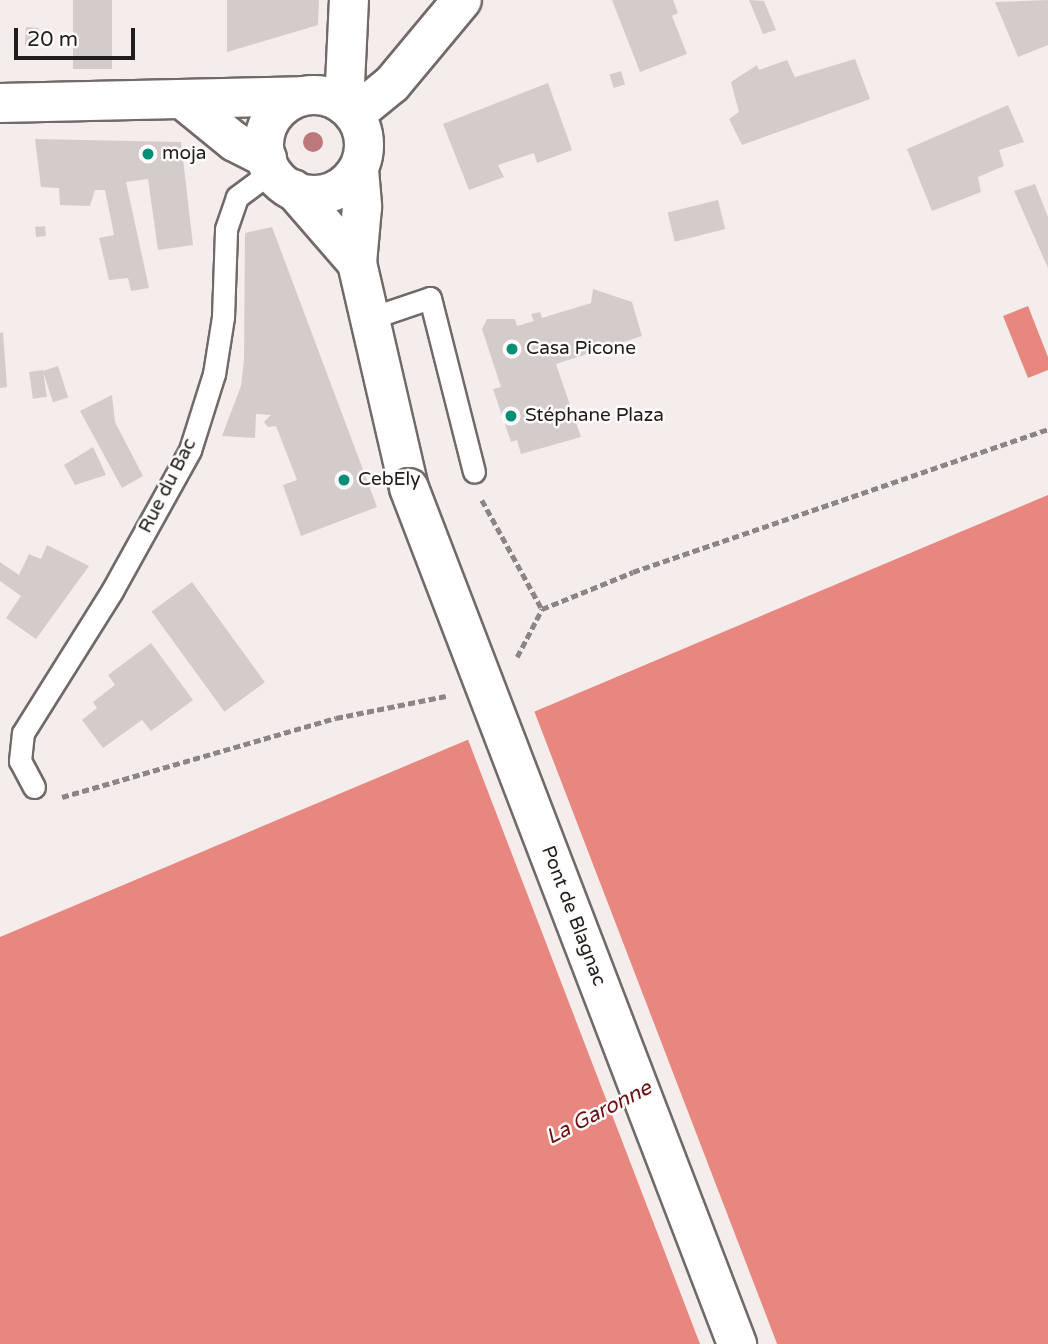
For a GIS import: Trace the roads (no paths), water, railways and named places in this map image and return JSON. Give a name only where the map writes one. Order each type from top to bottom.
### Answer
[{"type":"main road","points":[[349,0],[349,110],[364,145],[359,170],[362,207],[357,263]]},
{"type":"main road","points":[[349,110],[392,84],[462,0]]},
{"type":"main road","points":[[0,103],[302,96],[331,98],[349,110]]},
{"type":"main road","points":[[302,96],[286,103],[271,121],[277,173],[357,263]]},
{"type":"main road","points":[[183,99],[277,173],[321,194],[351,181],[359,170]]},
{"type":"main road","name":"Pont de Blagnac","points":[[357,263],[409,488],[737,1344]]},
{"type":"lane","name":"Rue du Bac","points":[[34,787],[20,761],[23,733],[112,591],[190,450],[214,374],[223,317],[226,229],[237,197],[277,173]]},
{"type":"lane","points":[[371,318],[430,298],[474,472]]},
{"type":"water","points":[[1028,306],[1048,357],[1048,370],[1028,378],[1003,316]]},
{"type":"water","name":"La Garonne","points":[[1048,495],[1048,1344],[0,1344],[0,937]]},
{"type":"place","name":"moja","points":[[148,154]]},
{"type":"place","name":"Casa Picone","points":[[512,349]]},
{"type":"place","name":"Stéphane Plaza","points":[[511,416]]},
{"type":"place","name":"CebEly","points":[[344,480]]}]
